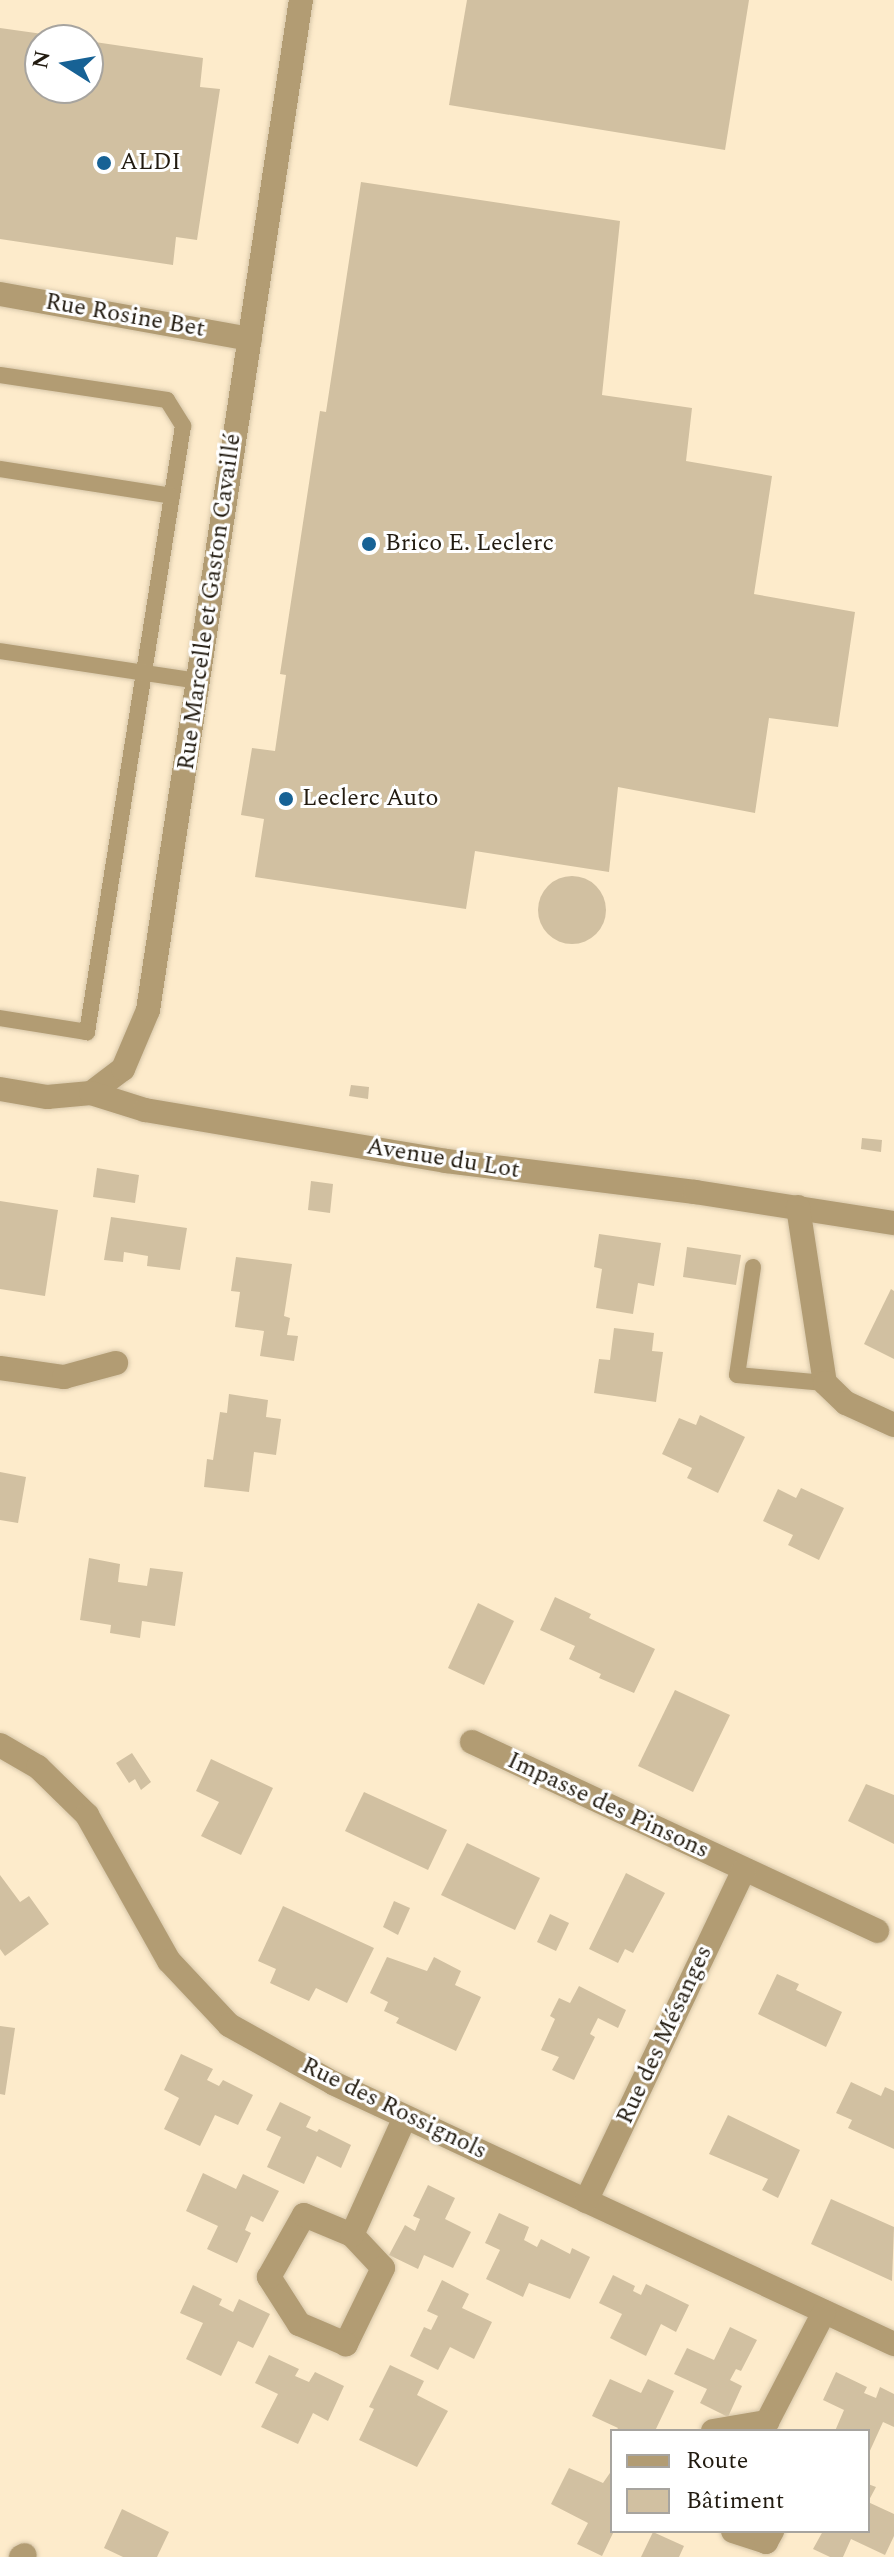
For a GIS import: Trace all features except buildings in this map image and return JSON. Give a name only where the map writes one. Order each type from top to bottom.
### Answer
[{"type":"street","name":"Rue Marcelle et Gaston Cavaillé","points":[[91,1093],[123,1069],[148,1010],[301,0]]},
{"type":"street","name":"Rue Rosine Bet","points":[[0,294],[250,339]]},
{"type":"street","points":[[0,1089],[47,1097],[91,1093]]},
{"type":"street","name":"Avenue du Lot","points":[[91,1093],[145,1110],[446,1161],[798,1207],[894,1223]]},
{"type":"street","points":[[798,1207],[825,1383],[846,1403],[894,1425]]},
{"type":"street","points":[[0,1368],[64,1377],[116,1363]]},
{"type":"street","name":"Impasse des Pinsons","points":[[472,1742],[877,1931]]},
{"type":"street","name":"Rue des Rossignols","points":[[0,1745],[38,1767],[87,1815],[169,1961],[229,2025],[333,2083],[894,2344]]},
{"type":"street","name":"Rue des Mésanges","points":[[586,2201],[744,1870]]},
{"type":"street","points":[[352,2235],[405,2117]]},
{"type":"street","points":[[304,2215],[352,2235],[383,2268],[346,2344],[299,2324],[269,2277],[304,2215]]},
{"type":"street","points":[[737,2429],[772,2426],[824,2312]]},
{"type":"street","points":[[739,2533],[766,2542],[771,2533]]},
{"type":"lane","points":[[0,375],[167,400],[183,426],[87,1032],[0,1018]]},
{"type":"lane","points":[[0,469],[172,496]]},
{"type":"lane","points":[[0,651],[198,681]]},
{"type":"lane","points":[[753,1267],[737,1375],[825,1383]]},
{"type":"place","name":"ALDI","points":[[104,163]]},
{"type":"place","name":"Brico E. Leclerc","points":[[369,544]]},
{"type":"place","name":"Leclerc Auto","points":[[286,799]]}]
